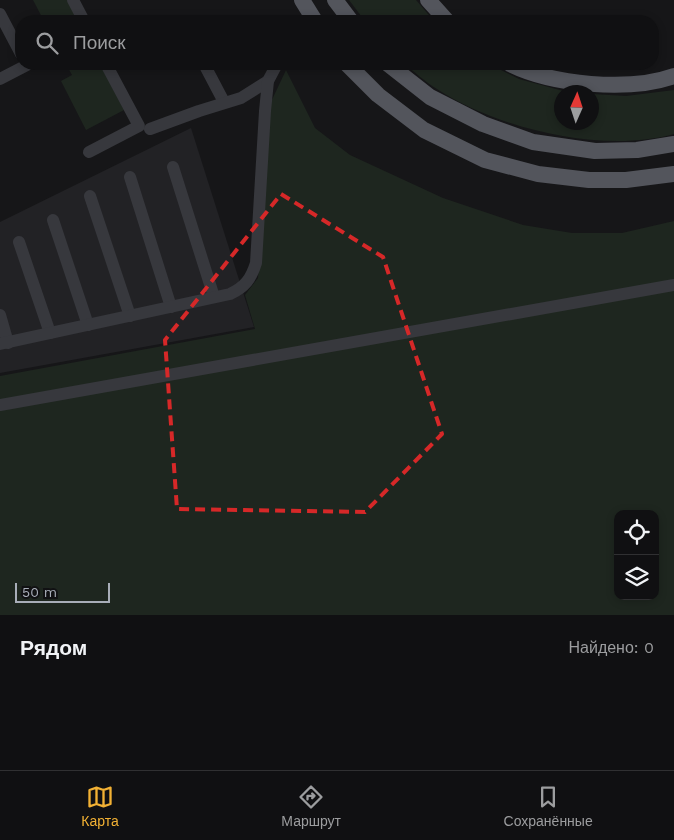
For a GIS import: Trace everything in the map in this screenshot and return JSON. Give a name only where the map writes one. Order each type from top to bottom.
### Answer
[{"type":"main road","points":[[335,0],[346,15]]},
{"type":"main road","points":[[428,0],[442,15]]},
{"type":"main road","points":[[353,70],[378,95],[424,130],[485,160],[538,174],[589,180],[626,180],[674,174]]},
{"type":"main road","points":[[396,70],[430,97],[482,124],[533,142],[594,151],[637,150],[674,144]]},
{"type":"main road","points":[[523,70],[570,82],[626,84],[663,80],[674,76]]},
{"type":"lane","points":[[73,0],[81,15]]},
{"type":"lane","points":[[0,14],[15,43]]},
{"type":"lane","points":[[0,79],[17,70]]},
{"type":"lane","points":[[88,152],[139,126],[109,70]]},
{"type":"lane","points":[[207,70],[224,102]]},
{"type":"lane","points":[[0,315],[4,344],[230,294],[241,288],[251,278],[256,264],[268,81],[274,70]]},
{"type":"lane","points":[[150,129],[240,98],[268,81]]},
{"type":"lane","points":[[173,167],[214,297]]},
{"type":"lane","points":[[130,177],[171,307]]},
{"type":"lane","points":[[90,196],[130,316]]},
{"type":"lane","points":[[53,220],[88,325]]},
{"type":"lane","points":[[19,242],[50,333]]},
{"type":"lane","points":[[0,405],[674,284]]},
{"type":"highlighted area","points":[[281,194],[383,257],[442,434],[365,512],[177,509],[165,340]]},
{"type":"shaded area","points":[[33,0],[67,0],[75,15],[41,15]]},
{"type":"shaded area","points":[[349,0],[416,0],[429,15],[360,15]]},
{"type":"shaded area","points":[[69,70],[103,70],[124,110],[86,130],[61,81],[72,75]]},
{"type":"shaded area","points":[[286,70],[315,128],[350,155],[443,198],[523,225],[572,233],[622,233],[674,221],[674,615],[0,615],[0,376],[255,329],[245,295],[258,278],[270,104]]},
{"type":"shaded area","points":[[412,70],[501,70],[519,79],[554,88],[554,130],[599,130],[599,94],[626,96],[674,90],[674,134],[646,139],[616,141],[584,139],[520,126],[490,116],[462,103],[433,86]]},
{"type":"shaded area","points":[[191,128],[254,327],[0,373],[0,222]]}]
